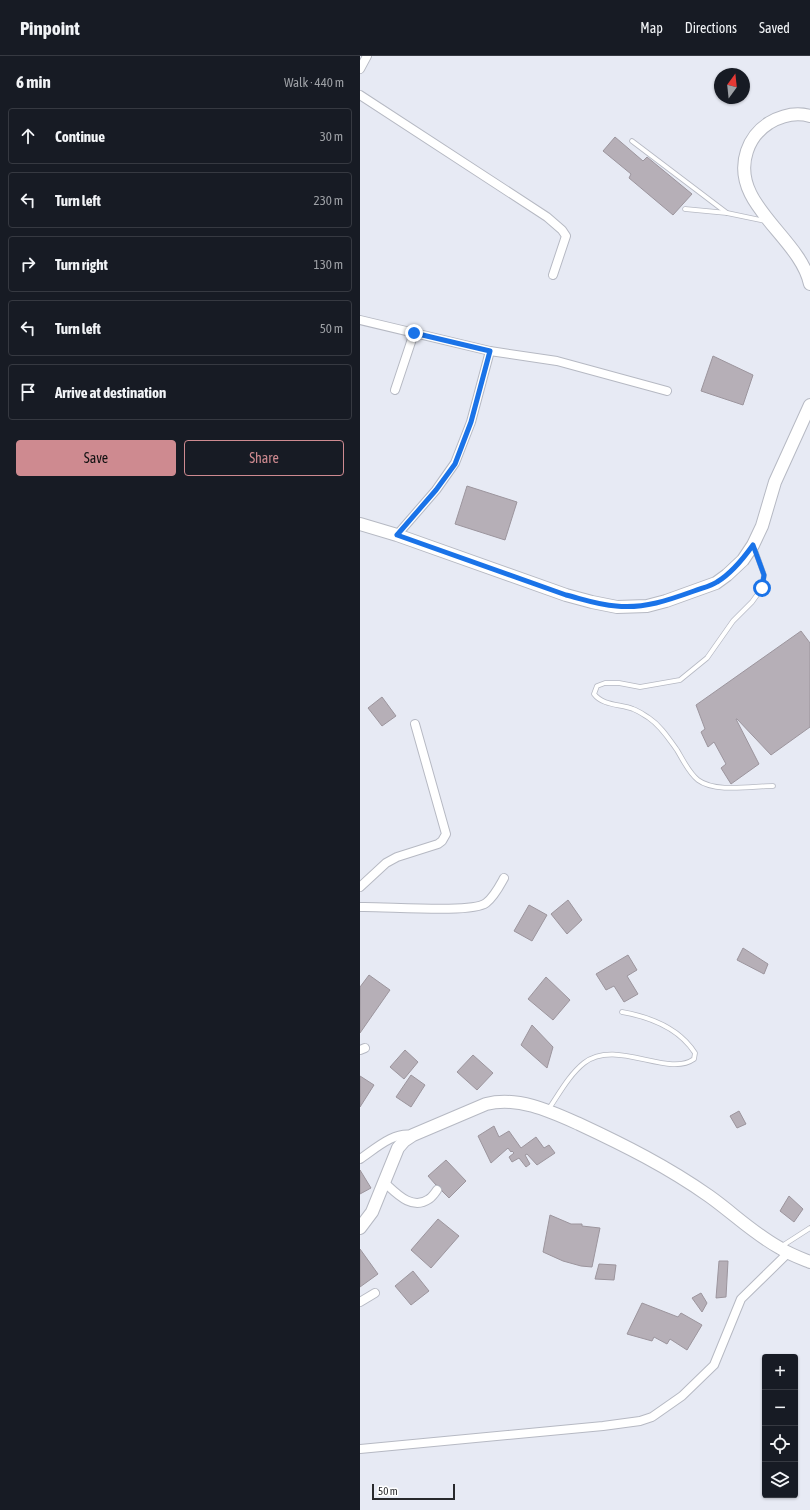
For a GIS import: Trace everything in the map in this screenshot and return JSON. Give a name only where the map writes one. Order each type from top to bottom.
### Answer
[{"type":"street","points":[[360,69],[367,56]]},
{"type":"street","points":[[360,95],[547,217],[562,230],[566,236],[553,275]]},
{"type":"street","points":[[810,116],[789,115],[775,119],[764,127],[754,136],[749,144],[743,166],[745,179],[753,198],[768,221],[791,246],[805,269],[810,284]]},
{"type":"street","points":[[360,320],[490,351],[557,361],[667,391]]},
{"type":"street","points":[[395,390],[414,333]]},
{"type":"street","points":[[397,535],[436,490],[455,464],[471,422],[490,351]]},
{"type":"street","points":[[360,524],[397,535],[566,595],[592,602],[617,607],[647,606],[666,601],[716,583],[727,575],[742,560],[753,545],[762,526],[775,482],[810,405]]},
{"type":"street","points":[[360,887],[386,863],[397,857],[438,844],[442,841],[446,834],[415,724]]},
{"type":"street","points":[[360,907],[445,909],[474,907],[485,904],[493,896],[504,878]]},
{"type":"street","points":[[360,1228],[372,1212],[400,1145],[413,1135],[486,1104],[498,1101],[524,1104],[559,1116],[626,1146],[663,1166],[709,1196],[779,1248],[788,1253],[741,1299],[714,1365],[682,1396],[652,1417],[640,1421],[595,1427],[360,1449]]},
{"type":"street","points":[[360,1159],[392,1138],[405,1134],[413,1135]]},
{"type":"street","points":[[385,1183],[401,1198],[412,1202],[422,1202],[429,1199],[438,1190]]},
{"type":"street","points":[[779,1248],[810,1262]]},
{"type":"street","points":[[360,1302],[375,1293]]},
{"type":"lane","points":[[632,141],[727,213]]},
{"type":"lane","points":[[685,208],[727,213],[768,221]]},
{"type":"lane","points":[[753,545],[764,575],[762,588],[752,602],[733,621],[707,658],[680,680],[640,687],[619,683],[605,683],[597,686],[594,694],[597,698],[604,702],[633,709],[651,720],[668,737],[692,774],[703,783],[714,786],[728,787],[773,786]]},
{"type":"lane","points":[[547,1112],[570,1077],[584,1063],[594,1057],[606,1054],[680,1065],[694,1059],[695,1053],[690,1045],[679,1035],[642,1016],[622,1012]]},
{"type":"lane","points":[[779,1248],[810,1228]]},
{"type":"building","points":[[615,137],[643,161],[647,157],[692,194],[673,215],[629,178],[631,174],[603,151]]},
{"type":"building","points":[[713,356],[753,375],[743,405],[701,391]]},
{"type":"building","points":[[467,486],[517,502],[505,540],[455,524]]},
{"type":"building","points":[[801,631],[810,643],[810,727],[771,755],[736,719],[759,764],[731,784],[721,768],[726,764],[714,742],[708,747],[701,732],[705,729],[696,705]]},
{"type":"building","points":[[382,697],[396,716],[382,726],[368,708]]},
{"type":"building","points":[[568,900],[582,920],[567,934],[551,914]]},
{"type":"building","points":[[529,905],[547,915],[532,941],[514,931]]},
{"type":"building","points":[[743,948],[768,964],[764,974],[737,960]]},
{"type":"building","points":[[628,955],[637,970],[627,976],[638,994],[624,1002],[614,986],[606,990],[596,974]]},
{"type":"building","points":[[369,975],[390,990],[360,1033],[360,987]]},
{"type":"building","points":[[546,977],[570,1000],[553,1020],[528,999]]},
{"type":"building","points":[[532,1025],[553,1047],[547,1068],[521,1045]]},
{"type":"building","points":[[405,1050],[418,1062],[404,1079],[390,1067]]},
{"type":"building","points":[[473,1055],[493,1073],[477,1090],[457,1072]]},
{"type":"building","points":[[411,1075],[425,1085],[411,1107],[396,1097]]},
{"type":"building","points":[[360,1076],[374,1085],[360,1107]]},
{"type":"building","points":[[739,1111],[746,1124],[737,1128],[730,1116]]},
{"type":"building","points":[[494,1126],[499,1137],[509,1131],[521,1148],[536,1137],[544,1148],[549,1145],[555,1153],[537,1165],[527,1154],[525,1155],[530,1164],[526,1167],[519,1158],[512,1162],[509,1157],[514,1153],[508,1148],[491,1163],[478,1136]]},
{"type":"building","points":[[446,1160],[466,1181],[449,1198],[442,1191],[440,1186],[436,1185],[428,1176]]},
{"type":"building","points":[[360,1170],[371,1188],[360,1194]]},
{"type":"building","points":[[789,1196],[803,1209],[794,1222],[780,1211]]},
{"type":"building","points":[[550,1215],[571,1224],[582,1224],[582,1226],[600,1228],[592,1267],[581,1266],[563,1261],[543,1252]]},
{"type":"building","points":[[438,1219],[459,1236],[431,1268],[411,1250]]},
{"type":"building","points":[[360,1249],[378,1274],[360,1287]]},
{"type":"building","points":[[719,1261],[728,1261],[726,1297],[716,1298]]},
{"type":"building","points":[[599,1264],[616,1265],[614,1280],[595,1279]]},
{"type":"building","points":[[413,1271],[429,1291],[411,1305],[395,1286]]},
{"type":"building","points":[[701,1293],[707,1303],[702,1312],[692,1298]]},
{"type":"building","points":[[642,1303],[678,1317],[681,1313],[702,1325],[687,1350],[670,1339],[667,1344],[654,1337],[652,1341],[627,1334]]},
{"type":"route","points":[[414,333],[490,351],[471,422],[455,464],[436,490],[397,535],[566,595],[617,607],[647,606],[666,601],[716,583],[727,575],[742,560],[753,545],[764,575],[762,588]]}]
